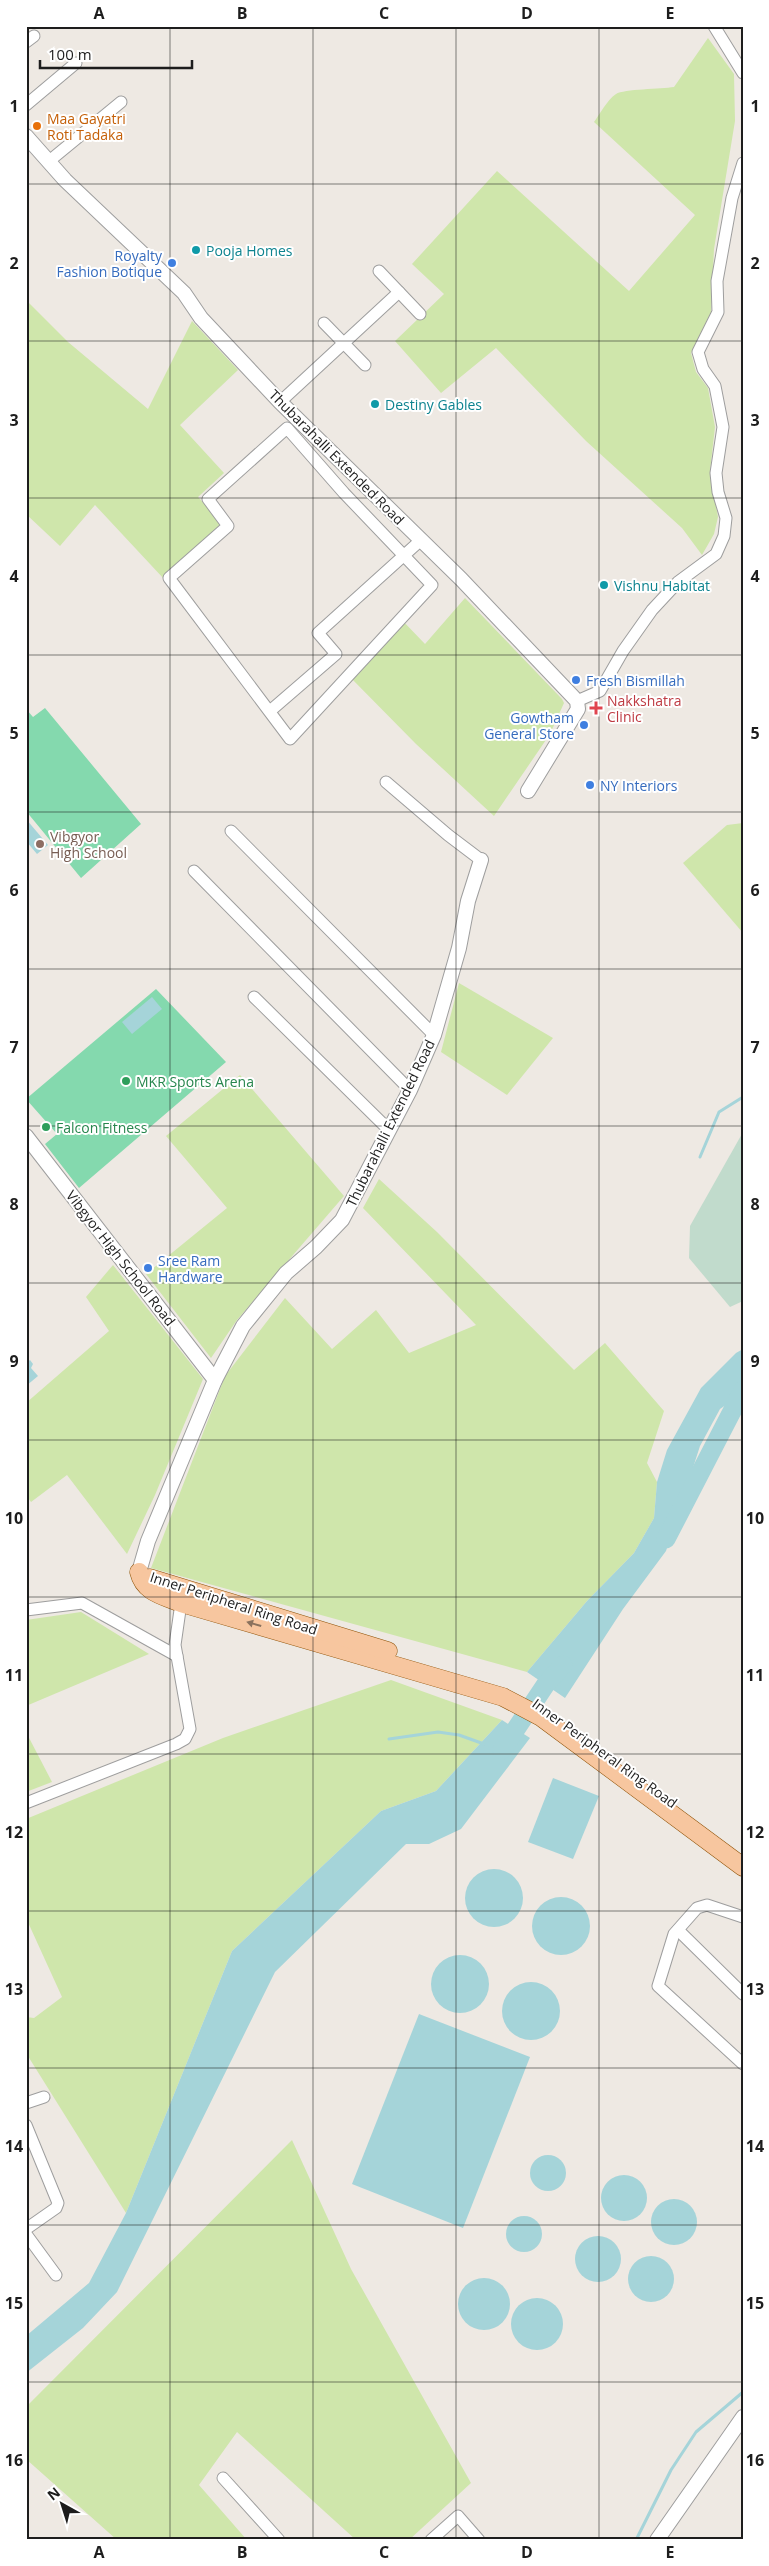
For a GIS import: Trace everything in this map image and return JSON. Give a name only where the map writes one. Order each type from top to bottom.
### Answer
[{"type":"main road","name":"Inner Peripheral Ring Road","points":[[139,1572],[154,1587],[181,1603],[506,1693]]},
{"type":"main road","name":"Inner Peripheral Ring Road","points":[[154,1587],[506,1693],[544,1713],[743,1853]]},
{"type":"main road","name":"Inner Peripheral Ring Road","points":[[544,1713],[743,1866]]},
{"type":"street","points":[[714,26],[743,73]]},
{"type":"street","points":[[26,105],[76,63]]},
{"type":"street","points":[[48,162],[121,102]]},
{"type":"street","name":"Thubarahalli Extended Road","points":[[26,136],[48,162],[184,293],[201,318],[280,402],[421,540],[552,672],[577,701]]},
{"type":"street","points":[[528,791],[578,709],[577,701],[600,691],[623,651],[652,610],[678,582],[716,554],[724,536],[726,518],[718,492],[716,473],[724,427],[715,386],[702,370],[698,352],[718,312],[718,281],[732,198],[743,163]]},
{"type":"street","points":[[379,271],[420,314]]},
{"type":"street","points":[[280,402],[399,292]]},
{"type":"street","points":[[324,323],[365,365]]},
{"type":"street","points":[[287,428],[342,491],[432,585],[290,738],[169,578],[228,526],[208,499],[287,428]]},
{"type":"street","points":[[342,491],[357,476]]},
{"type":"street","points":[[270,710],[336,654],[318,633],[421,540]]},
{"type":"street","points":[[386,782],[448,835],[481,860]]},
{"type":"street","points":[[232,831],[434,1035]]},
{"type":"street","name":"Thubarahalli Extended Road","points":[[139,1572],[148,1541],[215,1380],[243,1326],[286,1273],[316,1247],[342,1220],[382,1147],[388,1129],[410,1090],[434,1035],[458,948],[468,901],[481,860]]},
{"type":"street","points":[[194,871],[410,1090]]},
{"type":"street","points":[[254,997],[388,1129]]},
{"type":"street","name":"Vibgyor High School Road","points":[[26,1136],[215,1380]]},
{"type":"street","points":[[26,1610],[82,1603],[176,1650]]},
{"type":"street","points":[[26,1803],[185,1739],[190,1728],[176,1650],[181,1603]]},
{"type":"street","points":[[743,1917],[716,1906],[704,1905],[697,1908],[674,1934],[658,1986],[743,2064]]},
{"type":"street","points":[[678,1930],[743,1994]]},
{"type":"street","points":[[26,2103],[44,2097]]},
{"type":"street","points":[[26,2125],[58,2202],[56,2208],[26,2229]]},
{"type":"street","points":[[26,2234],[56,2275]]},
{"type":"street","points":[[657,2540],[743,2417]]},
{"type":"street","points":[[223,2478],[279,2540]]},
{"type":"street","points":[[431,2540],[458,2516],[479,2540]]},
{"type":"green space","points":[[708,38],[734,74],[735,121],[714,249],[711,313],[691,353],[696,372],[708,388],[715,427],[710,471],[718,517],[714,534],[702,555],[682,528],[586,441],[496,348],[441,393],[395,341],[444,294],[412,264],[497,171],[629,291],[695,215],[594,122],[607,103],[620,92],[674,87]]},
{"type":"green space","points":[[26,300],[68,342],[148,409],[192,321],[238,370],[180,425],[224,473],[198,497],[222,523],[164,579],[95,505],[60,546],[26,514]]},
{"type":"green space","points":[[465,598],[564,703],[550,734],[494,816],[416,744],[349,676],[400,618],[425,644]]},
{"type":"green space","points":[[45,708],[141,824],[81,878],[26,811],[26,709],[33,717]]},
{"type":"green space","points":[[743,823],[743,933],[683,863],[727,825]]},
{"type":"green space","points":[[459,983],[553,1038],[507,1095],[441,1052]]},
{"type":"green space","name":"MKR Sports Arena","points":[[156,989],[226,1062],[79,1188],[45,1144],[57,1134],[26,1099]]},
{"type":"green space","points":[[240,1075],[344,1196],[237,1320],[211,1358],[146,1274],[227,1208],[166,1136]]},
{"type":"green space","points":[[743,1132],[743,1301],[730,1307],[689,1258],[690,1226]]},
{"type":"green space","points":[[379,1179],[437,1232],[574,1370],[605,1343],[664,1411],[647,1463],[657,1482],[654,1518],[634,1553],[587,1601],[527,1672],[151,1568],[225,1376],[285,1298],[332,1349],[376,1310],[409,1353],[476,1325],[363,1208]]},
{"type":"green space","points":[[113,1265],[203,1379],[155,1495],[127,1554],[67,1475],[31,1502],[26,1495],[26,1403],[109,1331],[86,1297]]},
{"type":"green space","points":[[81,1612],[149,1654],[26,1706],[26,1620]]},
{"type":"green space","points":[[391,1680],[502,1720],[436,1791],[381,1811],[232,1951],[126,2213],[26,2053],[26,2017],[34,2018],[62,1997],[26,1918],[26,1819],[223,1738]]},
{"type":"green space","points":[[26,1732],[52,1782],[26,1792]]},
{"type":"green space","points":[[292,2140],[351,2269],[471,2483],[409,2540],[356,2540],[237,2432],[199,2485],[247,2540],[117,2540],[26,2459],[26,2407]]},
{"type":"water","points":[[26,819],[48,845],[37,854],[26,841]]},
{"type":"water","points":[[152,997],[162,1009],[132,1034],[122,1022]]},
{"type":"water","points":[[743,1349],[743,1393],[720,1409],[700,1446],[666,1551],[623,1609],[565,1698],[527,1672],[587,1601],[634,1553],[654,1518],[657,1482],[667,1450],[701,1388],[736,1353]]},
{"type":"water","points":[[30,1360],[33,1364],[31,1368],[38,1376],[26,1386],[26,1363]]},
{"type":"water","points":[[502,1720],[530,1738],[461,1829],[429,1844],[406,1844],[275,1972],[117,2292],[83,2328],[26,2373],[26,2336],[89,2283],[126,2213],[232,1951],[381,1811],[436,1791]]},
{"type":"water","points":[[553,1778],[599,1796],[573,1859],[528,1842]]},
{"type":"water","points":[[494,1869],[510,1874],[518,1882],[523,1898],[518,1914],[510,1922],[494,1927],[478,1922],[470,1914],[465,1898],[470,1882],[478,1874]]},
{"type":"water","points":[[561,1897],[577,1902],[585,1910],[590,1926],[585,1942],[577,1950],[561,1955],[545,1950],[537,1942],[532,1926],[537,1910],[545,1902]]},
{"type":"water","points":[[460,1955],[476,1960],[484,1968],[489,1984],[484,2000],[476,2008],[460,2013],[444,2008],[436,2000],[431,1984],[436,1968],[444,1960]]},
{"type":"water","points":[[531,1982],[547,1987],[555,1995],[560,2011],[555,2027],[547,2035],[531,2040],[515,2035],[507,2027],[502,2011],[507,1995],[515,1987]]},
{"type":"water","points":[[419,2014],[530,2057],[463,2228],[352,2184]]},
{"type":"water","points":[[548,2155],[560,2161],[566,2173],[560,2185],[548,2191],[536,2185],[530,2173],[536,2161]]},
{"type":"water","points":[[620,2175],[628,2175],[637,2179],[643,2185],[647,2198],[643,2211],[637,2217],[628,2221],[620,2221],[611,2217],[605,2211],[601,2202],[601,2194],[605,2185],[611,2179]]},
{"type":"water","points":[[670,2199],[678,2199],[687,2203],[693,2209],[697,2222],[693,2235],[687,2241],[678,2245],[670,2245],[661,2241],[655,2235],[651,2226],[651,2218],[655,2209],[661,2203]]},
{"type":"water","points":[[524,2216],[536,2222],[542,2234],[536,2246],[524,2252],[512,2246],[506,2234],[512,2222]]},
{"type":"water","points":[[594,2236],[602,2236],[611,2240],[617,2246],[621,2259],[617,2272],[611,2278],[602,2282],[594,2282],[585,2278],[579,2272],[575,2263],[575,2255],[579,2246],[585,2240]]},
{"type":"water","points":[[647,2256],[655,2256],[664,2260],[670,2266],[674,2279],[670,2292],[664,2298],[655,2302],[647,2302],[638,2298],[632,2292],[628,2283],[628,2275],[632,2266],[638,2260]]},
{"type":"water","points":[[484,2278],[494,2280],[502,2286],[508,2294],[510,2304],[508,2314],[502,2322],[494,2328],[484,2330],[474,2328],[466,2322],[460,2314],[458,2304],[460,2294],[466,2286],[474,2280]]},
{"type":"water","points":[[537,2298],[547,2300],[555,2306],[561,2314],[563,2324],[561,2334],[555,2342],[547,2348],[537,2350],[527,2348],[519,2342],[513,2334],[511,2324],[513,2314],[519,2306],[527,2300]]},
{"type":"waterway","points":[[700,1157],[719,1112],[743,1097]]},
{"type":"waterway","points":[[666,1539],[743,1390]]},
{"type":"waterway","points":[[502,1750],[546,1684],[563,1665]]},
{"type":"waterway","points":[[389,1739],[438,1732],[459,1735],[484,1744]]},
{"type":"waterway","points":[[636,2540],[671,2470],[696,2432],[743,2392]]},
{"type":"place","name":"Maa Gayatri Roti Tadaka","points":[[37,126]]},
{"type":"place","name":"Pooja Homes","points":[[196,250]]},
{"type":"place","name":"Royalty Fashion Botique","points":[[172,263]]},
{"type":"place","name":"Destiny Gables","points":[[375,404]]},
{"type":"place","name":"Vishnu Habitat","points":[[604,585]]},
{"type":"place","name":"Fresh Bismillah","points":[[576,680]]},
{"type":"place","name":"Nakkshatra Clinic","points":[[596,708]]},
{"type":"place","name":"Gowtham General Store","points":[[584,725]]},
{"type":"place","name":"NY Interiors","points":[[590,785]]},
{"type":"place","name":"Vibgyor High School","points":[[40,844]]},
{"type":"place","name":"MKR Sports Arena","points":[[126,1081]]},
{"type":"place","name":"Falcon Fitness","points":[[46,1127]]},
{"type":"place","name":"Sree Ram Hardware","points":[[148,1268]]}]
